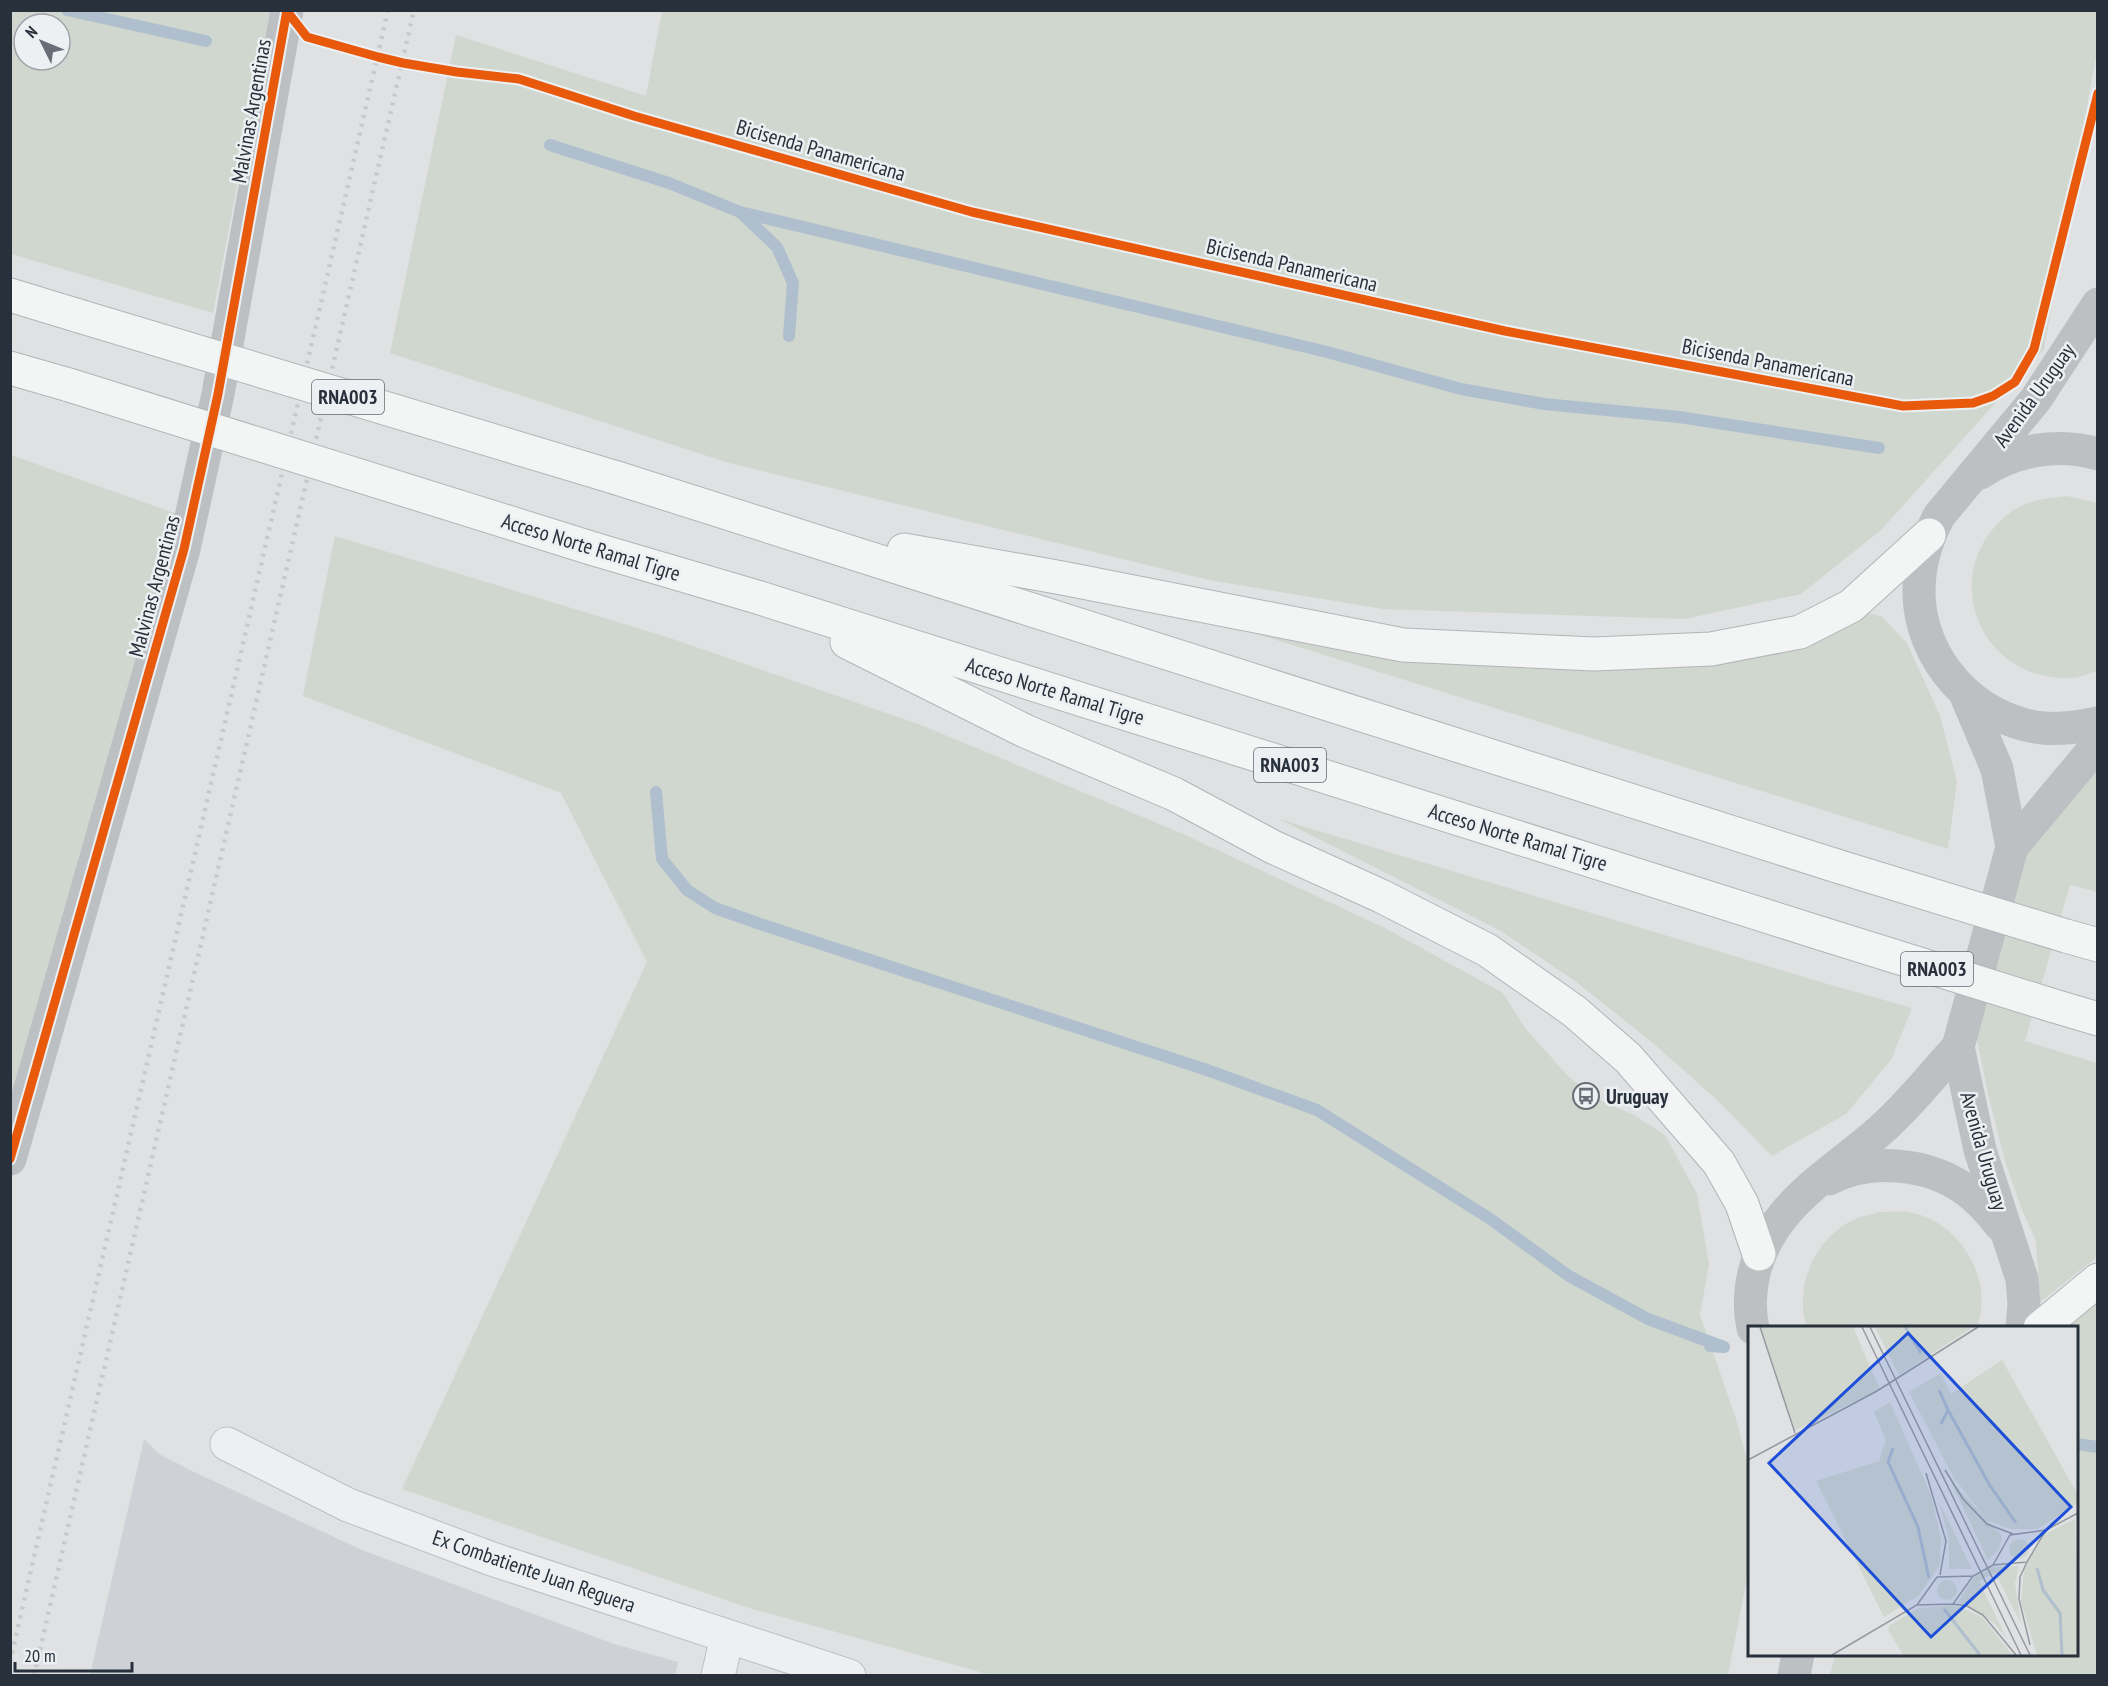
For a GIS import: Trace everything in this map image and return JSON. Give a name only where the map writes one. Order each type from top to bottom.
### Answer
[{"type":"highway","name":"RNA003","points":[[10,295],[778,528],[1840,867],[2097,945]]},
{"type":"highway","name":"Acceso Norte Ramal Tigre","points":[[10,368],[594,549],[757,597],[2097,1019]]},
{"type":"highway","points":[[778,528],[1062,578],[1403,645],[1594,654],[1711,649],[1800,632],[1851,606],[1929,535]]},
{"type":"highway","points":[[757,597],[1025,731],[1174,794],[1274,848],[1381,896],[1487,950],[1574,1011],[1628,1058],[1719,1163],[1742,1204],[1759,1254]]},
{"type":"highway","points":[[2042,1326],[2097,1280]]},
{"type":"main road","name":"Malvinas Argentinas","points":[[10,1159],[184,549],[218,394],[287,10]]},
{"type":"main road","name":"Avenida Uruguay","points":[[2097,304],[2036,399],[1939,516],[1929,535],[1921,563],[1919,591],[1922,620],[1931,647],[1945,672],[1965,693],[1988,710],[2014,721],[2042,728],[2071,728],[2097,723]]},
{"type":"main road","name":"Avenida Uruguay","points":[[1967,483],[1993,465],[2022,453],[2053,448],[2085,450],[2097,454]]},
{"type":"main road","name":"Avenida Uruguay","points":[[1965,693],[1997,769],[2012,848]]},
{"type":"main road","name":"Avenida Uruguay","points":[[2022,1326],[2024,1304],[2015,1255],[1980,1150],[1958,1047],[2012,848],[2097,744]]},
{"type":"main road","name":"Avenida Uruguay","points":[[1752,1326],[1751,1286],[1759,1254],[1772,1229],[1789,1207],[1884,1127],[1958,1047]]},
{"type":"main road","name":"Avenida Uruguay","points":[[1810,1189],[1834,1176],[1861,1168],[1888,1165],[1915,1168],[1942,1177],[1966,1190],[1987,1208],[2004,1230],[2015,1255]]},
{"type":"main road","points":[[1794,1676],[1798,1656]]},
{"type":"street","name":"Ex Combatiente Juan Reguera","points":[[227,1444],[348,1505],[492,1559],[849,1676]]},
{"type":"street","points":[[718,1676],[727,1637]]},
{"type":"shaded area","points":[[2097,10],[2098,45],[2044,349],[1881,530],[1801,594],[1684,619],[1383,609],[1209,580],[729,463],[390,353],[456,35],[646,96],[662,11]]},
{"type":"shaded area","points":[[10,11],[270,11],[213,313],[11,254]]},
{"type":"shaded area","points":[[11,455],[191,519],[11,1112]]},
{"type":"shaded area","points":[[2067,496],[2098,503],[2097,671],[2071,678],[2038,674],[2011,662],[1991,642],[1977,618],[1972,591],[1975,563],[1988,536],[2011,512],[2031,502]]},
{"type":"shaded area","points":[[335,536],[670,638],[921,725],[1181,833],[1385,928],[1503,993],[1525,1028],[1568,1076],[1597,1099],[1634,1115],[1665,1135],[1697,1194],[1709,1264],[1700,1315],[1736,1419],[1748,1463],[1748,1574],[1728,1675],[991,1675],[749,1608],[402,1489],[647,962],[561,793],[303,696]]},
{"type":"shaded area","points":[[1862,612],[1881,616],[1907,643],[1940,716],[1957,782],[1948,849],[1199,616],[1578,663]]},
{"type":"shaded area","points":[[2097,761],[2097,892],[2070,885],[2025,1041],[2097,1063],[2097,1257],[2040,1302],[2036,1241],[2022,1210],[2005,1161],[1976,1035],[2023,853]]},
{"type":"shaded area","points":[[1279,819],[1912,1008],[1891,1060],[1846,1114],[1772,1156],[1716,1099],[1653,1043],[1575,981],[1501,931]]},
{"type":"shaded area","points":[[1880,1212],[1908,1212],[1926,1217],[1957,1239],[1977,1272],[1981,1290],[1981,1309],[1977,1326],[1807,1326],[1803,1312],[1803,1296],[1805,1281],[1811,1266],[1818,1251],[1828,1239],[1840,1228],[1856,1219]]},
{"type":"shaded area","points":[[2097,1293],[2097,1675],[1830,1676],[1835,1656],[2078,1656],[2078,1326],[2053,1326]]},
{"type":"shaded area","points":[[144,1439],[159,1454],[192,1471],[362,1550],[614,1644],[678,1662],[675,1675],[90,1675]]},
{"type":"waterway","points":[[67,10],[206,41]]},
{"type":"waterway","points":[[550,145],[669,183],[740,212],[777,247],[793,283],[789,336]]},
{"type":"waterway","points":[[740,212],[1327,352],[1461,389],[1544,404],[1679,417],[1879,448]]},
{"type":"waterway","points":[[656,792],[662,859],[687,890],[715,908],[1207,1070],[1317,1110],[1489,1218],[1569,1276],[1648,1319],[1724,1347],[1710,1346]]},
{"type":"waterway","points":[[2078,1444],[2098,1447]]},
{"type":"railway","points":[[10,1662],[388,10]]},
{"type":"railway","points":[[34,1676],[414,10]]},
{"type":"cycle path","name":"Bicisenda Panamericana","points":[[286,10],[307,37],[403,63],[519,79],[634,116],[972,212],[1505,331],[1903,406],[1973,403],[1993,396],[2015,382],[2034,349],[2098,93]]},
{"type":"cycle path","points":[[10,1159],[184,549],[218,394],[287,10]]},
{"type":"place","name":"Uruguay","points":[[1586,1096]]}]
